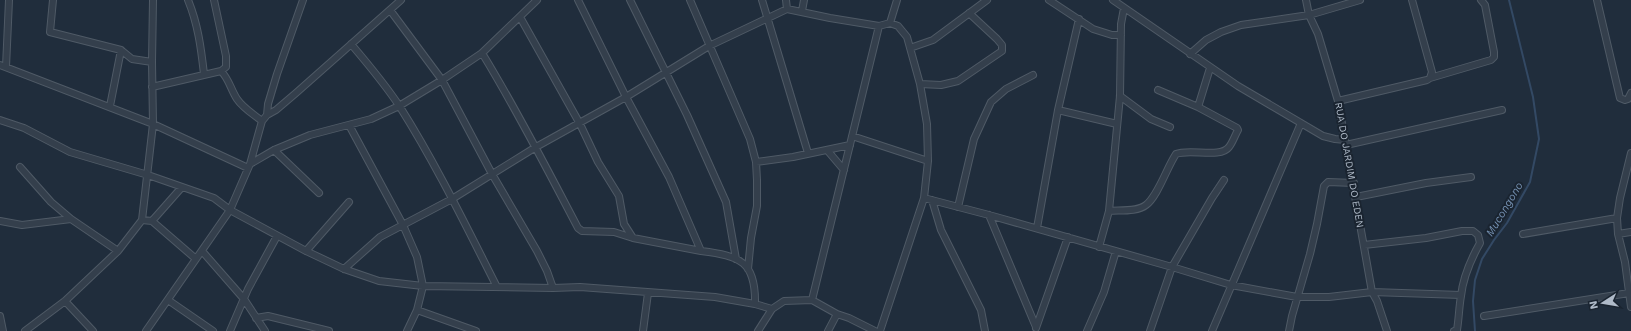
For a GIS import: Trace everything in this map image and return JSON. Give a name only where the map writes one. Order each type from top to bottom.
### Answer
[{"type":"street","points":[[9,0],[3,66],[110,106],[249,166]]},
{"type":"street","points":[[53,0],[50,32],[121,50],[132,59],[152,62]]},
{"type":"street","points":[[25,331],[65,301],[118,251],[142,220],[154,124],[152,87],[153,0]]},
{"type":"street","points":[[188,0],[194,15],[201,43],[204,74]]},
{"type":"street","points":[[152,87],[221,71],[226,66],[226,56],[214,0]]},
{"type":"street","points":[[267,115],[268,104],[277,74],[303,0]]},
{"type":"street","points":[[146,331],[230,210],[249,166],[262,120],[296,93],[401,0]]},
{"type":"street","points":[[249,166],[274,150],[310,135],[371,119],[399,106],[442,80],[482,53],[537,0]]},
{"type":"street","points":[[578,0],[626,97],[669,177],[701,251]]},
{"type":"street","points":[[630,0],[687,115],[726,202],[736,259]]},
{"type":"street","points":[[690,0],[750,139],[756,162],[757,206],[751,238],[748,269]]},
{"type":"street","points":[[762,0],[808,153]]},
{"type":"street","points":[[786,0],[787,9]]},
{"type":"street","points":[[802,11],[804,0]]},
{"type":"street","points":[[890,23],[897,0]]},
{"type":"street","points":[[910,48],[933,40],[987,0]]},
{"type":"street","points":[[1049,0],[1093,30],[1112,35],[1121,35]]},
{"type":"street","points":[[1112,0],[1210,68],[1323,136],[1346,142],[1502,110]]},
{"type":"street","name":"RUA DO JARDIM DO EDEN","points":[[1306,0],[1309,15],[1318,34],[1338,101],[1354,184],[1372,292],[1377,301],[1387,331]]},
{"type":"street","points":[[1190,54],[1206,40],[1221,32],[1241,26],[1309,15],[1360,0]]},
{"type":"street","points":[[1412,0],[1432,72],[1430,78]]},
{"type":"street","points":[[1338,101],[1427,80],[1494,58],[1485,5],[1482,0]]},
{"type":"street","points":[[1597,0],[1620,98],[1625,100],[1628,99],[1631,93]]},
{"type":"street","points":[[1099,247],[1109,211],[1120,96],[1121,24],[1124,8]]},
{"type":"street","points":[[344,269],[380,237],[452,199],[536,147],[580,124],[709,46],[787,9],[879,26],[890,23],[898,26],[907,37],[920,84],[927,124],[928,160],[924,198],[880,331]]},
{"type":"street","points":[[390,10],[442,80],[492,174],[537,251],[547,271],[553,288]]},
{"type":"street","points":[[920,84],[941,85],[958,81],[1002,51],[1002,46],[997,39],[969,13]]},
{"type":"street","points":[[520,17],[580,124],[598,162],[619,196],[624,224],[633,238]]},
{"type":"street","points":[[1037,228],[1058,110],[1079,20]]},
{"type":"street","points":[[812,300],[879,26]]},
{"type":"street","points":[[351,44],[375,72],[399,106],[452,199],[497,287]]},
{"type":"street","points":[[110,106],[121,50]]},
{"type":"street","points":[[482,53],[502,85],[578,228],[582,231],[614,232],[633,238],[719,253],[736,259],[743,263],[753,277],[755,304]]},
{"type":"street","points":[[1198,107],[1210,68]]},
{"type":"street","points":[[221,71],[225,75],[238,99],[250,112],[262,120]]},
{"type":"street","points":[[958,206],[974,139],[991,102],[1006,89],[1033,74]]},
{"type":"street","points":[[1109,211],[1135,209],[1145,206],[1153,198],[1176,154],[1183,151],[1216,153],[1226,150],[1238,130],[1237,128],[1198,107],[1158,90]]},
{"type":"street","points":[[1120,96],[1151,119],[1170,127]]},
{"type":"street","points":[[1058,110],[1117,124]]},
{"type":"street","points":[[0,120],[24,128],[70,152],[148,175],[214,198],[230,210],[306,251],[344,269],[379,281],[423,286],[580,287],[715,297],[755,304],[772,309]]},
{"type":"street","points":[[1212,331],[1301,123]]},
{"type":"street","points":[[349,125],[403,225],[417,256],[423,286],[417,310],[406,331]]},
{"type":"street","points":[[852,136],[928,160]]},
{"type":"street","points":[[756,162],[850,145]]},
{"type":"street","points":[[274,150],[319,193]]},
{"type":"street","points":[[827,150],[844,170]]},
{"type":"street","points":[[1631,153],[1620,198],[1617,218],[1618,234],[1625,262],[1631,307]]},
{"type":"street","points":[[20,167],[51,202],[71,219],[118,251]]},
{"type":"street","points":[[1356,197],[1426,183],[1470,177]]},
{"type":"street","points":[[1150,331],[1172,266],[1224,180]]},
{"type":"street","points":[[1289,331],[1318,224],[1324,186],[1328,182],[1354,184]]},
{"type":"street","points":[[152,221],[182,187]]},
{"type":"street","points":[[924,198],[958,206],[1099,247],[1172,266],[1231,285],[1297,297],[1329,297],[1372,292],[1461,295]]},
{"type":"street","points":[[932,200],[941,230],[980,310],[985,331]]},
{"type":"street","points":[[306,251],[348,202]]},
{"type":"street","points":[[989,215],[1036,329]]},
{"type":"street","points":[[1523,234],[1617,218]]},
{"type":"street","points":[[0,221],[22,225],[71,219]]},
{"type":"street","points":[[142,220],[152,221],[196,259]]},
{"type":"street","points":[[1364,245],[1426,238],[1462,231],[1473,231],[1478,235],[1480,244],[1473,256],[1461,295],[1459,321],[1456,330],[1454,331]]},
{"type":"street","points":[[1618,234],[1631,232]]},
{"type":"street","points":[[230,331],[244,299],[277,236]]},
{"type":"street","points":[[1036,329],[1068,237]]},
{"type":"street","points":[[202,251],[244,299],[265,331]]},
{"type":"street","points":[[1087,331],[1104,292],[1116,251]]},
{"type":"street","points":[[643,331],[648,293]]},
{"type":"street","points":[[1484,316],[1629,293]]},
{"type":"street","points":[[168,300],[213,331]]},
{"type":"street","points":[[758,331],[772,309],[784,301],[812,300],[837,314],[876,331]]},
{"type":"street","points":[[65,301],[93,331]]},
{"type":"street","points":[[417,310],[476,331]]},
{"type":"street","points":[[828,331],[837,314]]},
{"type":"street","points":[[0,316],[3,331]]},
{"type":"street","points":[[256,318],[268,316],[328,331]]},
{"type":"waterway","name":"Mucongono","points":[[1475,331],[1473,301],[1475,280],[1482,259],[1507,223],[1530,182],[1539,139],[1533,97],[1509,0]]}]
